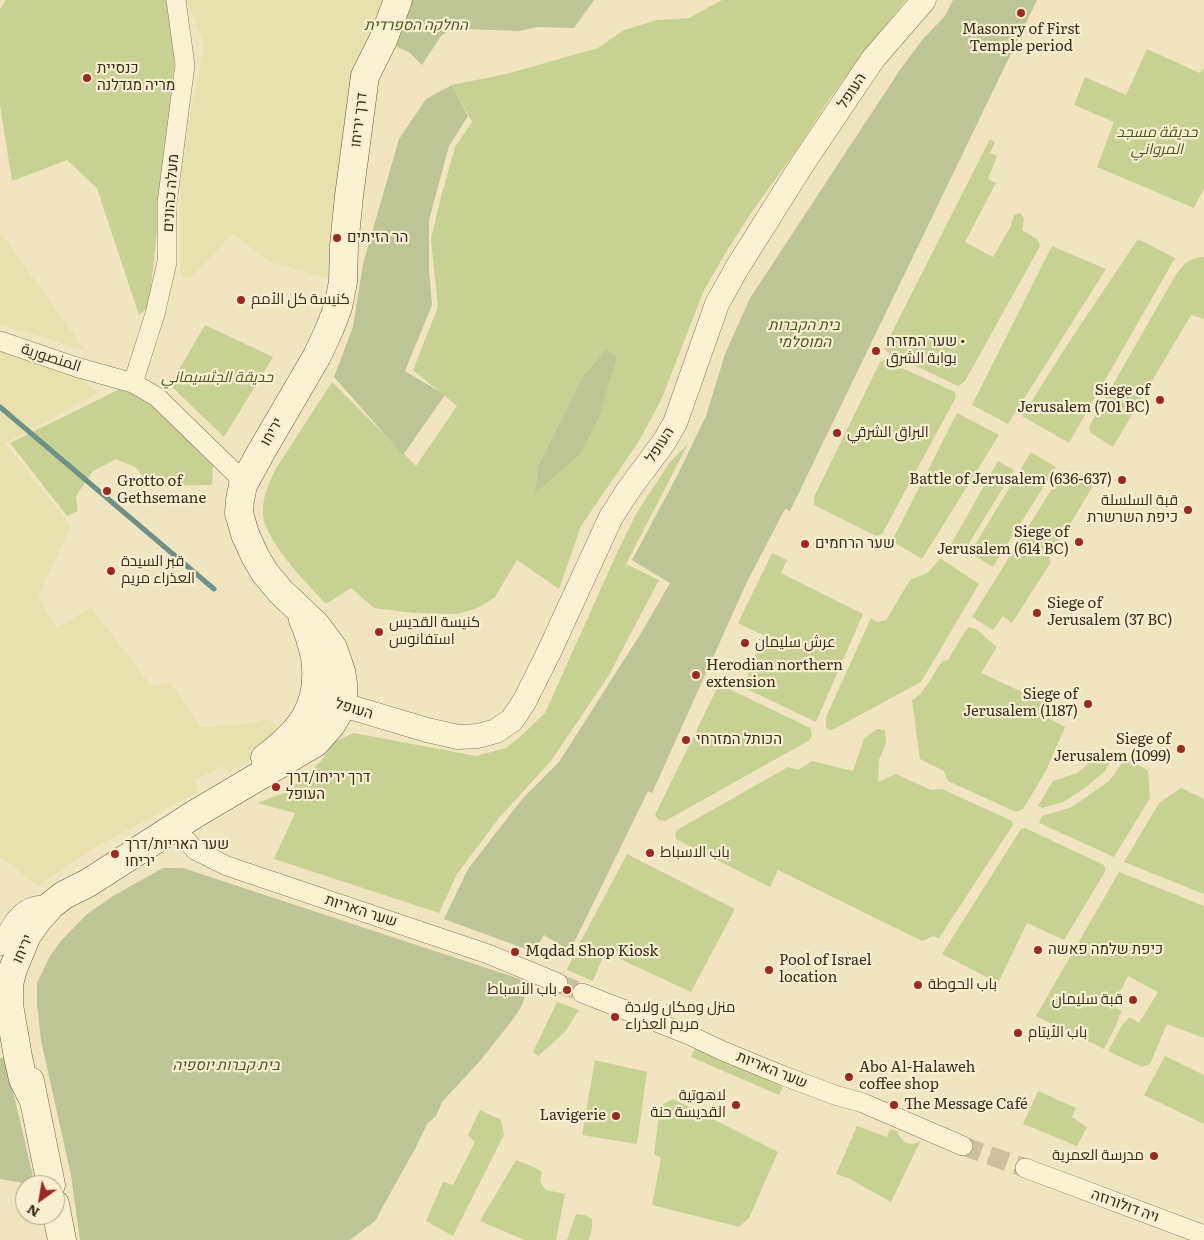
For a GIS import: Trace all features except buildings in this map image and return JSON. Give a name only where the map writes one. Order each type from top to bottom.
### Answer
[{"type":"main road","name":"דרך יריחו","points":[[344,246],[358,120],[365,76],[383,40],[398,0]]},
{"type":"main road","name":"יריחו","points":[[33,1098],[23,1079],[18,1057],[9,1005],[9,984],[27,935],[37,921],[51,905],[64,895],[88,883],[172,828],[315,743],[331,725],[341,705],[343,695],[342,671],[333,648],[316,625],[281,592],[266,573],[248,543],[239,513],[243,485],[317,356],[330,328],[338,306],[343,282],[344,246]]},
{"type":"main road","name":"יריחו","points":[[229,793],[264,759],[292,736],[310,709],[316,683],[316,665],[310,636],[297,608]]},
{"type":"main road","name":"יריחו","points":[[49,1175],[33,1098],[22,1028],[20,998],[24,976],[39,940],[88,883]]},
{"type":"main road","points":[[59,1225],[62,1240]]},
{"type":"street","name":"מעלה כהונים","points":[[133,382],[155,314],[167,262],[168,203],[185,65],[176,0]]},
{"type":"street","name":"העופל","points":[[314,697],[426,730],[458,737],[478,736],[496,731],[512,720],[524,702],[549,652],[611,517],[664,442],[675,423],[717,304],[737,268],[803,163],[874,59],[924,0]]},
{"type":"street","name":"المنصورية","points":[[0,341],[101,374],[133,382],[157,397],[236,474],[243,485]]},
{"type":"street","name":"שער האריות","points":[[172,828],[195,850],[227,866],[488,954],[558,983]]},
{"type":"street","points":[[0,946],[22,912],[35,906],[51,905]]},
{"type":"street","name":"שער האריות","points":[[582,993],[680,1031],[784,1076],[863,1103],[963,1146]]},
{"type":"street","name":"ויה דולורוזה","points":[[1025,1168],[1204,1235]]},
{"type":"shaded area","points":[[186,0],[386,0],[333,280],[271,262],[232,234],[191,278],[181,276],[180,172],[204,44]]},
{"type":"shaded area","points":[[0,232],[85,350],[0,324]]},
{"type":"shaded area","points":[[0,350],[76,374],[99,393],[5,443],[71,526],[38,597],[57,628],[91,607],[152,687],[170,682],[201,727],[249,724],[266,719],[287,730],[251,760],[229,772],[222,766],[195,780],[199,791],[89,851],[38,886],[0,856]]},
{"type":"green space","points":[[6,0],[168,0],[175,59],[149,306],[139,315],[97,188],[67,160],[12,181],[0,105],[0,9]]},
{"type":"green space","name":"החלקה הספרדית","points":[[399,0],[594,0],[574,28],[537,27],[520,31],[451,29],[441,36],[422,65],[409,52],[391,42]]},
{"type":"green space","points":[[722,0],[906,0],[830,98],[728,249],[704,290],[662,398],[639,441],[581,526],[559,589],[517,560],[495,597],[480,607],[458,614],[414,613],[374,608],[351,588],[326,604],[288,562],[271,536],[265,525],[263,514],[265,496],[275,470],[332,382],[416,466],[457,406],[413,370],[438,307],[431,239],[455,147],[472,122],[452,85],[506,74],[598,48],[624,30],[657,20],[689,18]]},
{"type":"green space","name":"בית הקברות המוסלמי","points":[[953,0],[1037,0],[790,511],[785,509],[746,584],[652,793],[648,791],[570,951],[544,935],[534,952],[444,919],[468,869],[523,798],[559,762],[643,630],[670,583],[632,560],[677,476],[706,416],[725,354],[750,298],[900,70],[922,40],[945,16]]},
{"type":"green space","name":"حديقة مسجد المرواني","points":[[1147,49],[1200,73],[1204,68],[1204,188],[1194,208],[1097,167],[1114,122],[1074,105],[1085,77],[1126,95]]},
{"type":"green space","points":[[452,85],[468,116],[449,146],[429,220],[429,268],[432,305],[405,371],[445,395],[403,455],[334,377],[353,327],[363,264],[399,139],[426,99]]},
{"type":"green space","points":[[990,139],[995,142],[990,153],[997,156],[988,179],[996,183],[965,242],[993,257],[1010,228],[1014,215],[1020,213],[1024,218],[1022,230],[1037,239],[1040,246],[965,381],[958,386],[888,353],[884,348]]},
{"type":"green space","points":[[1138,239],[1175,258],[1069,443],[1022,416]]},
{"type":"green space","points":[[1052,246],[1106,269],[1008,424],[972,405]]},
{"type":"green space","points":[[1204,257],[1204,319],[1191,315],[1113,447],[1091,433],[1089,428],[1091,423],[1175,276],[1187,262]]},
{"type":"green space","name":"حديقة الجثسيماني","points":[[205,325],[273,357],[224,437],[170,385]]},
{"type":"green space","points":[[605,350],[617,357],[599,417],[580,454],[535,493],[539,465],[583,376]]},
{"type":"green space","points":[[884,360],[955,392],[956,397],[882,534],[876,536],[814,505],[814,497],[880,362]]},
{"type":"green space","points":[[124,387],[152,401],[213,465],[212,485],[148,486],[137,468],[116,459],[93,471],[76,496],[78,511],[67,516],[10,443]]},
{"type":"green space","points":[[957,413],[999,435],[922,559],[892,541]]},
{"type":"green space","points":[[688,444],[626,564],[659,580],[609,675],[551,761],[499,818],[457,874],[439,913],[274,859],[295,813],[257,803],[289,791],[321,761],[334,742],[354,733],[476,756],[506,748],[545,713],[636,514],[670,462]]},
{"type":"green space","points":[[1031,452],[1056,467],[993,567],[970,553]]},
{"type":"green space","points":[[998,461],[1014,470],[963,553],[950,546]]},
{"type":"green space","points":[[1067,471],[1093,486],[1049,559],[1051,562],[1012,623],[1003,616],[993,630],[972,617],[1061,474]]},
{"type":"green space","points":[[772,553],[787,560],[781,573],[863,614],[816,722],[749,690],[746,681],[751,664],[765,636],[738,623]]},
{"type":"green space","points":[[940,558],[979,584],[921,682],[830,730],[826,727],[826,717],[871,618],[877,622],[886,620],[910,580],[929,572]]},
{"type":"green space","points":[[969,627],[976,629],[997,647],[981,673],[1055,707],[1050,719],[1065,727],[1046,771],[1023,809],[1016,812],[948,781],[944,771],[920,759],[912,700],[924,689],[942,661],[948,660]]},
{"type":"green space","points":[[719,684],[810,728],[812,734],[810,740],[665,821],[659,820],[655,815]]},
{"type":"green space","points":[[877,729],[885,730],[886,743],[879,760],[878,782],[896,774],[931,790],[942,789],[1012,821],[1013,825],[939,938],[933,936],[922,941],[778,870],[770,887],[676,839],[675,834],[677,830],[788,767],[798,770],[812,761],[853,771],[864,739]]},
{"type":"green space","points":[[1096,750],[1113,757],[1105,771],[1085,788],[1063,802],[1043,808],[1038,806],[1053,781],[1077,773],[1087,765]]},
{"type":"green space","points":[[1125,759],[1148,770],[1150,798],[1114,857],[1039,823],[1042,816],[1072,807],[1109,781]]},
{"type":"green space","points":[[1181,788],[1204,799],[1204,894],[1124,862],[1159,803]]},
{"type":"green space","points":[[1025,828],[1104,865],[1106,870],[1064,940],[1027,923],[998,983],[942,954],[1021,829]]},
{"type":"green space","points":[[627,854],[735,909],[691,992],[605,952],[593,981],[567,970]]},
{"type":"green space","name":"בית קברות יוספיה","points":[[163,868],[183,868],[526,981],[520,992],[525,997],[514,1018],[480,1061],[442,1102],[436,1116],[427,1124],[375,1221],[350,1240],[80,1240],[71,1175],[41,1040],[37,983],[50,956],[60,942],[87,914],[113,896]]},
{"type":"green space","points":[[1119,872],[1204,906],[1204,1038],[1167,1024],[1150,1064],[1142,1067],[1108,1051],[1124,1022],[1129,1017],[1139,1023],[1158,992],[1128,976],[1113,1005],[1122,1012],[1104,1049],[1036,1016]]},
{"type":"green space","points":[[557,1002],[579,1010],[564,1033],[538,1056],[533,1052]]},
{"type":"green space","points":[[695,1049],[783,1086],[779,1095],[691,1057]]},
{"type":"green space","points":[[1165,1056],[1204,1075],[1204,1124],[1144,1095]]},
{"type":"green space","points":[[0,1058],[5,1058],[33,1175],[15,1175],[15,1182],[0,1179]]},
{"type":"green space","points":[[595,1060],[647,1072],[637,1144],[582,1135]]},
{"type":"green space","points":[[1038,1091],[1076,1108],[1072,1117],[1087,1127],[1077,1146],[1023,1124]]},
{"type":"green space","points":[[673,1099],[778,1152],[749,1218],[739,1227],[652,1205],[661,1158],[654,1154],[660,1106]]},
{"type":"green space","points":[[480,1110],[501,1120],[504,1135],[453,1236],[426,1221],[443,1182],[453,1185],[475,1142],[468,1135]]},
{"type":"green space","points":[[857,1126],[887,1137],[890,1129],[897,1131],[904,1141],[910,1144],[921,1140],[891,1202],[848,1178],[836,1174]]},
{"type":"green space","points":[[516,1160],[542,1172],[540,1182],[546,1190],[565,1194],[556,1240],[524,1240],[480,1221]]},
{"type":"green space","points":[[576,1214],[585,1215],[592,1219],[589,1240],[567,1240]]},
{"type":"waterway","points":[[0,407],[214,589]]},
{"type":"tunnel","points":[[558,983],[582,993]]},
{"type":"tunnel","points":[[963,1146],[1025,1168]]},
{"type":"place","name":"Masonry of First Temple period","points":[[1021,13]]},
{"type":"place","name":"כנסיית מריה מגדלנה","points":[[87,78]]},
{"type":"place","name":"הר הזיתים","points":[[337,238]]},
{"type":"place","name":"كنيسة كل الأمم","points":[[241,300]]},
{"type":"place","name":"שער המזרח • بوابة الشرق","points":[[876,351]]},
{"type":"place","name":"Siege of Jerusalem (701 BC)","points":[[1160,400]]},
{"type":"place","name":"البراق الشرقي","points":[[837,433]]},
{"type":"place","name":"Battle of Jerusalem (636-637)","points":[[1122,480]]},
{"type":"place","name":"Grotto of Gethsemane","points":[[107,491]]},
{"type":"place","name":"قبة السلسلة כיפת השרשרת","points":[[1188,510]]},
{"type":"place","name":"Siege of Jerusalem (614 BC)","points":[[1079,542]]},
{"type":"place","name":"שער הרחמים","points":[[805,544]]},
{"type":"place","name":"قبر السيدة العذراء مريم","points":[[111,571]]},
{"type":"place","name":"Siege of Jerusalem (37 BC)","points":[[1037,613]]},
{"type":"place","name":"كنيسة القديس استفانوس","points":[[379,632]]},
{"type":"place","name":"عرش سليمان","points":[[745,643]]},
{"type":"place","name":"Herodian northern extension","points":[[696,675]]},
{"type":"place","name":"Siege of Jerusalem (1187)","points":[[1088,704]]},
{"type":"place","name":"הכותל המזרחי","points":[[686,740]]},
{"type":"place","name":"Siege of Jerusalem (1099)","points":[[1181,749]]},
{"type":"place","name":"דרך יריחו/דרך העופל","points":[[276,787]]},
{"type":"place","name":"باب الاسباط","points":[[650,853]]},
{"type":"place","name":"שער האריות/דרך יריחו","points":[[115,854]]},
{"type":"place","name":"כיפת שלמה פאשה","points":[[1038,950]]},
{"type":"place","name":"Mqdad Shop Kiosk","points":[[515,952]]},
{"type":"place","name":"Pool of Israel location","points":[[769,970]]},
{"type":"place","name":"باب الحوطة","points":[[918,985]]},
{"type":"place","name":"باب الأسباط","points":[[567,990]]},
{"type":"place","name":"قبة سليمان","points":[[1133,1000]]},
{"type":"place","name":"منزل ومكان ولادة مريم العذراء","points":[[615,1017]]},
{"type":"place","name":"باب الأيتام","points":[[1018,1033]]},
{"type":"place","name":"Abo Al-Halaweh coffee shop","points":[[849,1077]]},
{"type":"place","name":"لاهوتية القديسة حنة","points":[[736,1105]]},
{"type":"place","name":"The Message Café","points":[[894,1105]]},
{"type":"place","name":"Lavigerie","points":[[616,1116]]},
{"type":"place","name":"مدرسة العمرية","points":[[1154,1156]]}]
